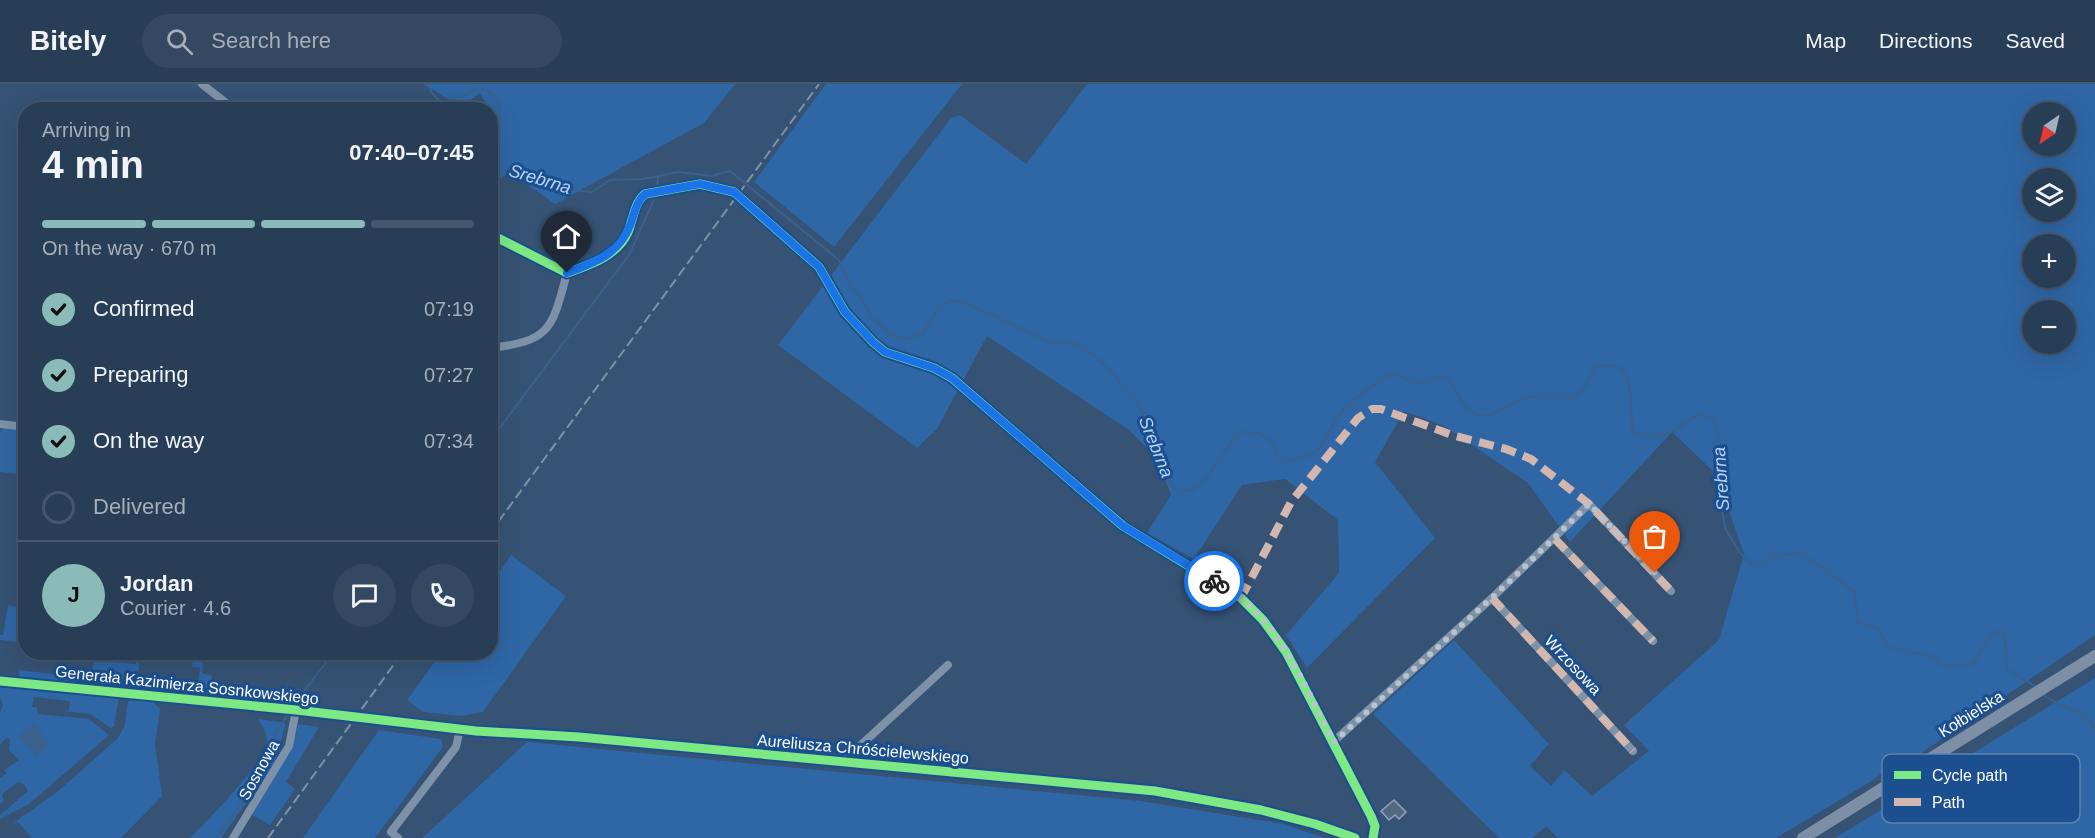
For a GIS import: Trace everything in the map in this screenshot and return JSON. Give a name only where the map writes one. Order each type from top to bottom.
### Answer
[{"type":"main road","name":"Kołbielska","points":[[1939,754],[2095,656]]},
{"type":"main road","name":"Kołbielska","points":[[1803,838],[1882,789]]},
{"type":"street","points":[[202,84],[224,102]]},
{"type":"street","points":[[498,347],[520,344],[537,338],[548,328],[555,314],[567,273],[612,253],[627,234],[639,200],[645,194],[700,184],[729,190],[819,267],[845,312],[885,352],[934,368],[952,378],[1123,526],[1241,598],[1263,620],[1286,652],[1373,819],[1375,829],[1373,838]]},
{"type":"street","points":[[498,238],[567,273]]},
{"type":"street","points":[[0,424],[18,426]]},
{"type":"street","points":[[1334,742],[1492,598],[1589,504],[1671,591]]},
{"type":"street","points":[[1555,539],[1653,641]]},
{"type":"street","name":"Wrzosowa","points":[[1492,598],[1633,751]]},
{"type":"street","name":"Aureliusza Chróścielewskiego","points":[[847,763],[849,756],[948,665]]},
{"type":"street","name":"Generała Kazimierza Sosnkowskiego","points":[[0,681],[336,714]]},
{"type":"street","name":"Sosnowa","points":[[233,838],[289,746],[296,710]]},
{"type":"street","name":"Aureliusza Chróścielewskiego","points":[[364,718],[460,729],[579,737],[1155,791],[1261,810],[1315,824],[1355,838]]},
{"type":"street","points":[[392,836],[454,750],[459,742],[460,729]]},
{"type":"shaded area","points":[[423,84],[735,84],[704,123],[555,204],[511,173],[498,178],[498,102],[485,102],[480,93],[468,102],[453,102]]},
{"type":"shaded area","points":[[826,84],[962,84],[834,247],[754,182]]},
{"type":"shaded area","points":[[1087,84],[2095,84],[2095,635],[1920,754],[1882,754],[1882,773],[1776,838],[1558,838],[1546,826],[1533,838],[1499,838],[1373,714],[1454,640],[1549,744],[1530,766],[1551,786],[1564,770],[1592,796],[1649,751],[1624,725],[1719,640],[1744,554],[1716,474],[1672,432],[1570,542],[1528,483],[1444,426],[1404,411],[1375,462],[1435,538],[1307,668],[1286,635],[1339,573],[1338,520],[1285,479],[1242,485],[1194,559],[1147,533],[1171,495],[1156,457],[1129,430],[987,336],[937,429],[917,448],[778,345],[951,118],[960,115],[1026,164]]},
{"type":"shaded area","points":[[5,427],[18,428],[18,474],[0,472],[0,432]]},
{"type":"shaded area","points":[[511,555],[566,596],[483,712],[461,716],[423,712],[407,700],[436,660],[498,660],[498,574]]},
{"type":"shaded area","points":[[8,605],[18,607],[16,642],[0,640],[0,635],[3,635]]},
{"type":"shaded area","points":[[94,660],[136,664],[136,660],[140,660],[138,675],[148,679],[147,686],[122,685],[108,674],[92,673]]},
{"type":"shaded area","points":[[193,660],[203,660],[202,673],[212,676],[210,694],[156,689],[154,673],[157,686],[198,690],[200,668],[192,667]]},
{"type":"shaded area","points":[[19,670],[80,677],[78,682],[73,684],[20,679]]},
{"type":"shaded area","points":[[2095,678],[2095,838],[1835,838],[1882,809],[1882,823],[2080,823],[2080,754],[1972,754]]},
{"type":"shaded area","points":[[0,685],[119,697],[114,726],[111,728],[90,714],[64,711],[69,710],[70,701],[34,697],[32,707],[37,707],[38,714],[89,719],[109,735],[29,804],[0,819],[0,815],[28,791],[24,784],[18,782],[2,794],[4,801],[0,804],[0,778],[7,773],[4,770],[19,760],[9,750],[10,738],[6,738],[0,745],[0,712],[3,705],[0,698]]},
{"type":"shaded area","points":[[131,698],[152,701],[160,709],[155,744],[162,796],[121,838],[32,838],[18,822],[12,824],[57,792],[118,738],[125,725],[128,702]]},
{"type":"shaded area","points":[[258,719],[286,723],[275,762],[221,838],[190,838],[231,795],[260,758],[265,749],[267,737]]},
{"type":"shaded area","points":[[34,724],[50,744],[36,756],[20,736]]},
{"type":"shaded area","points":[[298,724],[319,727],[286,782],[295,789],[270,825],[252,815],[292,748]]},
{"type":"shaded area","points":[[379,730],[441,739],[443,747],[375,838],[303,838]]},
{"type":"shaded area","points":[[527,742],[1140,801],[1284,824],[1324,838],[422,838]]},
{"type":"building","points":[[1394,800],[1406,812],[1399,819],[1395,815],[1389,820],[1381,811]]},
{"type":"waterway","name":"Srebrna","points":[[429,84],[431,92],[440,102]]},
{"type":"waterway","name":"Srebrna","points":[[444,102],[476,89],[487,90],[498,102]]},
{"type":"waterway","name":"Srebrna","points":[[498,102],[501,125],[498,130]]},
{"type":"waterway","name":"Srebrna","points":[[498,167],[511,173],[523,173],[573,190],[592,192],[610,180],[643,179],[677,172],[712,176],[730,171],[839,260],[850,286],[863,300],[871,317],[893,336],[909,339],[923,333],[937,310],[944,303],[952,300],[983,311],[1045,340],[1073,343],[1094,356],[1123,385],[1143,413],[1161,464],[1171,484],[1178,492],[1193,490],[1207,477],[1238,433],[1247,432],[1263,436],[1271,442],[1277,455],[1287,462],[1312,453],[1319,448],[1346,407],[1387,376],[1394,374],[1418,383],[1445,376],[1466,407],[1474,413],[1490,415],[1526,398],[1574,397],[1586,386],[1594,368],[1608,365],[1618,367],[1625,374],[1629,384],[1632,431],[1652,437],[1661,436],[1701,413],[1715,421],[1722,458],[1720,498],[1725,528],[1740,553],[1752,565],[1767,563],[1769,555],[1781,556],[1800,552],[1854,591],[1858,622],[1878,629],[1888,647],[1935,657],[1943,666],[1973,664],[1990,636],[1998,631],[2005,633],[2007,669],[2036,687]]},
{"type":"waterway","points":[[657,187],[658,176]]},
{"type":"waterway","points":[[498,430],[629,255],[656,195]]},
{"type":"waterway","points":[[298,699],[328,660]]},
{"type":"waterway","name":"Srebrna","points":[[2042,693],[2056,703],[2085,716],[2095,730]]},
{"type":"waterway","points":[[217,838],[274,757],[274,735],[287,716]]},
{"type":"tunnel","points":[[336,714],[364,718]]},
{"type":"railway","points":[[498,522],[819,84]]},
{"type":"railway","points":[[268,838],[397,660]]},
{"type":"marked path","points":[[1241,598],[1291,502],[1358,418],[1372,409],[1381,409],[1455,436],[1506,449],[1531,459],[1589,504],[1671,591]]},
{"type":"marked path","points":[[1555,539],[1653,641]]},
{"type":"marked path","points":[[1492,598],[1633,751]]},
{"type":"cycle path","points":[[498,238],[567,273],[602,258],[617,247],[628,232],[636,207],[645,194],[700,184],[734,192],[819,267],[845,312],[885,352],[934,368],[952,378],[1123,526],[1241,598],[1263,620],[1286,652],[1371,816],[1375,826],[1373,838]]},
{"type":"cycle path","points":[[0,681],[296,710],[476,731],[579,737],[1155,791],[1261,810],[1315,824],[1355,838]]},
{"type":"way so far","points":[[1214,581],[1241,598],[1263,620],[1286,652],[1334,742],[1508,583],[1589,504],[1655,573]]},
{"type":"route","points":[[567,273],[612,253],[621,245],[639,200],[645,194],[700,184],[734,192],[761,219],[819,267],[845,312],[885,352],[934,368],[952,378],[1123,526],[1214,581]]}]
